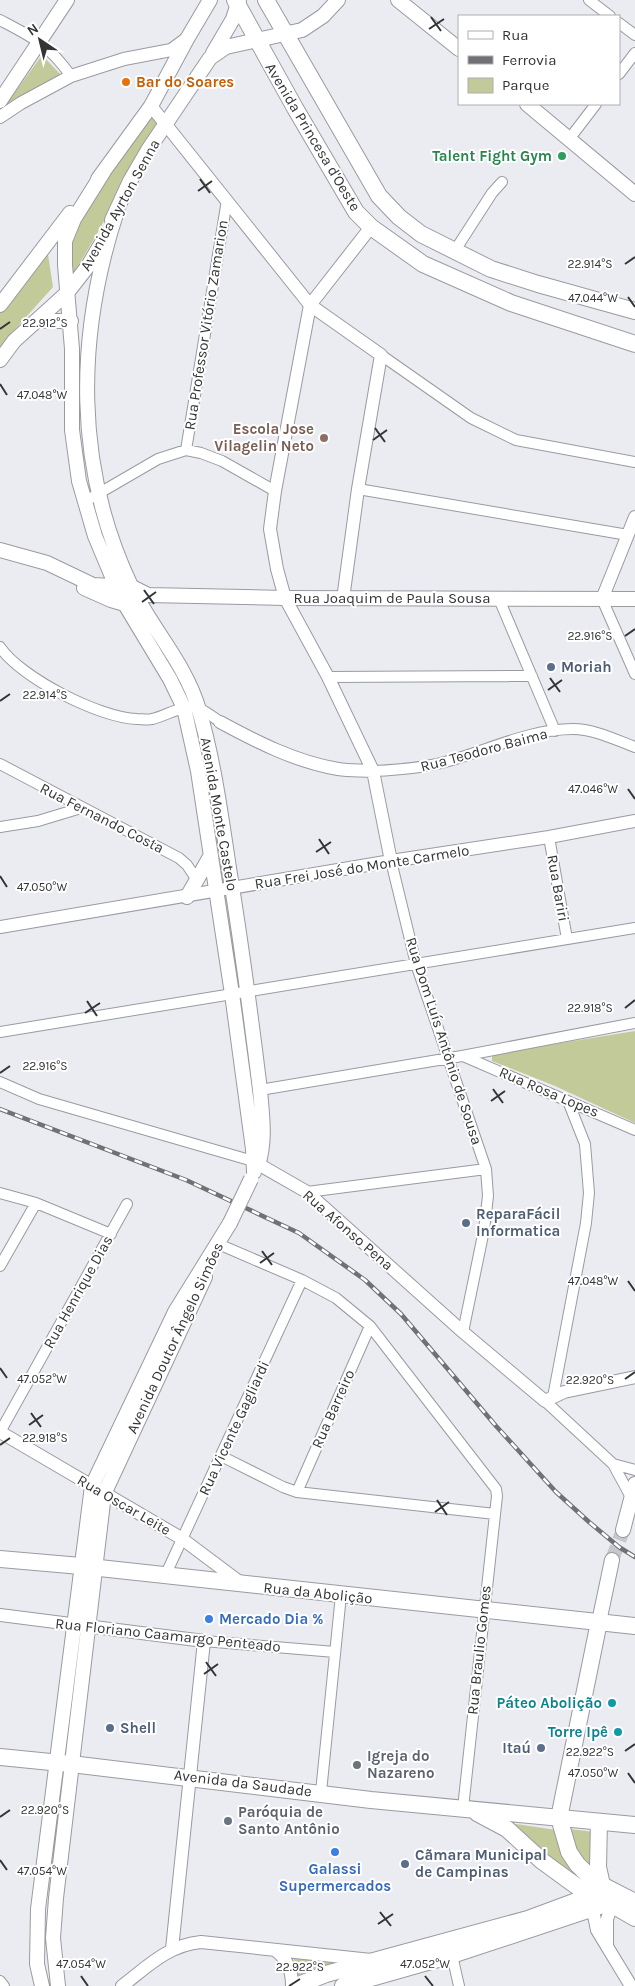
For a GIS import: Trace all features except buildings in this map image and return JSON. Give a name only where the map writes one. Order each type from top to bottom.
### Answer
[{"type":"main road","points":[[0,101],[67,0]]},
{"type":"main road","name":"Avenida Ayrton Senna","points":[[0,305],[152,106],[210,0]]},
{"type":"main road","name":"Avenida Princesa d'Oeste","points":[[266,0],[296,56],[379,196],[399,217],[421,234],[491,269],[635,311]]},
{"type":"main road","name":"Avenida Ayrton Senna","points":[[0,360],[14,342],[36,320],[67,293],[88,266],[130,180],[210,58],[226,47],[302,30],[323,16],[338,0]]},
{"type":"main road","points":[[402,1],[458,48]]},
{"type":"main road","points":[[210,58],[233,19],[237,2]]},
{"type":"main road","name":"Avenida Princesa d'Oeste","points":[[237,2],[257,41],[356,212],[371,227],[424,264],[511,303],[635,344]]},
{"type":"main road","points":[[273,69],[276,61],[282,57],[296,56]]},
{"type":"main road","points":[[528,105],[635,194]]},
{"type":"main road","name":"Avenida Ayrton Senna","points":[[67,293],[65,265],[67,234],[74,219],[104,171]]},
{"type":"main road","name":"Avenida Monte Castelo","points":[[116,211],[95,290],[88,350],[88,427],[99,494],[110,534],[132,587],[144,599],[199,708],[216,782],[260,1090],[264,1129],[262,1150],[222,1236]]},
{"type":"main road","name":"Avenida Monte Castelo","points":[[67,293],[70,321],[72,430],[84,502],[95,536],[116,586],[170,679],[184,708],[198,771],[232,994],[253,1148],[254,1169]]},
{"type":"main road","points":[[36,320],[70,321]]},
{"type":"main road","points":[[0,550],[49,564],[93,584],[132,587]]},
{"type":"main road","points":[[0,557],[45,569],[126,606]]},
{"type":"main road","name":"Rua Joaquim de Paula Sousa","points":[[126,606],[144,599],[635,599]]},
{"type":"main road","points":[[187,897],[211,855]]},
{"type":"main road","name":"Avenida Doutor Ângelo Simões","points":[[42,1986],[37,1964],[38,1909],[63,1763],[81,1626],[88,1567],[92,1486],[175,1312],[222,1236]]},
{"type":"main road","name":"Avenida Doutor Ângelo Simões","points":[[88,1567],[104,1494],[222,1236]]},
{"type":"main road","points":[[623,1530],[632,1507],[635,1484]]},
{"type":"main road","name":"Rua da Abolição","points":[[0,1559],[635,1626]]},
{"type":"main road","points":[[598,1894],[589,1876],[569,1852],[559,1818],[612,1560]]},
{"type":"main road","name":"Avenida da Saudade","points":[[0,1758],[190,1777],[320,1792],[371,1800],[635,1825]]},
{"type":"main road","name":"Avenida Doutor Ângelo Simões","points":[[58,1986],[53,1938],[63,1763]]},
{"type":"main road","points":[[465,1808],[507,1829],[542,1861],[635,1918]]},
{"type":"main road","points":[[598,1894],[599,1822]]},
{"type":"main road","points":[[343,1986],[452,1955],[598,1894]]},
{"type":"main road","points":[[294,1986],[326,1974],[528,1919],[598,1894],[635,1902]]},
{"type":"street","points":[[589,0],[609,15]]},
{"type":"street","points":[[0,20],[40,41],[58,58],[71,76]]},
{"type":"street","points":[[620,24],[635,35]]},
{"type":"street","points":[[0,117],[21,103],[71,76],[124,59],[172,50],[187,39]]},
{"type":"street","points":[[620,73],[635,53]]},
{"type":"street","points":[[153,54],[162,60],[165,66],[166,80]]},
{"type":"street","points":[[570,138],[595,105]]},
{"type":"street","points":[[152,106],[310,305],[471,418],[516,440],[635,462]]},
{"type":"street","points":[[454,252],[492,193],[502,182]]},
{"type":"street","name":"Rua Professor Vitório Zamarion","points":[[186,450],[227,200]]},
{"type":"street","name":"Rua Dom Luís Antônio de Sousa","points":[[371,227],[310,305],[275,491],[270,528],[277,569],[286,598],[328,677],[373,771],[391,861],[416,964],[486,1169],[488,1196],[484,1230],[463,1332]]},
{"type":"street","points":[[343,599],[358,489],[381,355]]},
{"type":"street","points":[[84,502],[158,460],[186,450],[202,453],[222,461],[275,491]]},
{"type":"street","points":[[358,489],[628,535]]},
{"type":"street","points":[[635,517],[602,599],[635,674]]},
{"type":"street","points":[[500,599],[555,731]]},
{"type":"street","points":[[0,647],[14,663],[30,676],[100,711],[122,718],[152,719],[184,708],[199,708],[220,722]]},
{"type":"street","points":[[328,677],[532,676]]},
{"type":"street","name":"Rua Teodoro Baima","points":[[220,722],[282,753],[315,764],[339,769],[373,771],[414,770],[506,742],[555,731],[574,729],[593,732],[635,747]]},
{"type":"street","name":"Rua Fernando Costa","points":[[0,764],[179,858],[187,865],[197,880]]},
{"type":"street","points":[[0,827],[38,821],[81,808]]},
{"type":"street","name":"Rua Frei José do Monte Carmelo","points":[[0,928],[635,821]]},
{"type":"street","name":"Rua Bariri","points":[[549,837],[567,938]]},
{"type":"street","points":[[0,1032],[635,928]]},
{"type":"street","points":[[260,1090],[462,1056],[635,1023]]},
{"type":"street","name":"Rua Rosa Lopes","points":[[462,1056],[635,1130]]},
{"type":"street","name":"Rua Afonso Pena","points":[[0,1082],[39,1099],[254,1169],[307,1192],[463,1332],[549,1399],[613,1464],[632,1507]]},
{"type":"street","points":[[549,1399],[586,1223],[589,1193],[585,1144],[568,1101]]},
{"type":"street","points":[[307,1192],[486,1169]]},
{"type":"street","points":[[0,1193],[36,1203],[111,1234]]},
{"type":"street","points":[[0,1265],[36,1203]]},
{"type":"street","name":"Rua Henrique Dias","points":[[0,1432],[127,1204]]},
{"type":"street","points":[[222,1236],[336,1298],[370,1326]]},
{"type":"street","name":"Rua Vicente Gagliardi","points":[[165,1576],[302,1280]]},
{"type":"street","name":"Rua Barreiro","points":[[297,1492],[370,1326]]},
{"type":"street","name":"Rua Braulio Gomes","points":[[370,1326],[497,1492],[483,1611],[465,1808]]},
{"type":"street","points":[[549,1399],[573,1390],[635,1377]]},
{"type":"street","name":"Rua Oscar Leite","points":[[0,1432],[183,1540],[243,1584]]},
{"type":"street","points":[[221,1456],[297,1492],[495,1514]]},
{"type":"street","name":"Rua Afonso Pena","points":[[613,1464],[635,1470]]},
{"type":"street","points":[[320,1792],[341,1595]]},
{"type":"street","name":"Rua Floriano Caamargo Penteado","points":[[0,1615],[204,1641],[335,1652]]},
{"type":"street","points":[[172,1949],[204,1641]]},
{"type":"street","points":[[598,1894],[597,1930],[607,1950],[630,1986]]},
{"type":"street","points":[[607,1950],[607,1920],[611,1904]]},
{"type":"street","points":[[122,1986],[172,1949],[187,1943],[201,1942],[376,1960]]},
{"type":"street","points":[[275,1950],[282,1955],[290,1968],[294,1986]]},
{"type":"street","points":[[452,1955],[459,1986]]},
{"type":"street","points":[[0,1981],[3,1986]]},
{"type":"green space","points":[[42,55],[61,75],[6,105]]},
{"type":"green space","points":[[154,117],[158,122],[156,128],[73,274],[71,253],[74,232],[81,213],[149,118]]},
{"type":"green space","points":[[47,248],[53,287],[0,349],[0,309]]},
{"type":"green space","points":[[635,1031],[635,1123],[555,1086],[492,1061],[492,1054]]},
{"type":"green space","points":[[503,1822],[556,1830],[559,1848],[590,1889]]},
{"type":"green space","points":[[570,1829],[594,1832],[590,1869],[576,1855]]},
{"type":"green space","points":[[294,1959],[349,1962],[298,1978]]},
{"type":"tunnel","points":[[612,1560],[623,1530]]},
{"type":"railway","points":[[0,1109],[186,1180],[299,1233],[365,1280],[401,1314],[496,1426],[556,1492],[619,1547],[635,1557]]},
{"type":"place","name":"Bar do Soares","points":[[126,82]]},
{"type":"place","name":"Talent Fight Gym","points":[[562,156]]},
{"type":"place","name":"Escola Jose Vilagelin Neto","points":[[324,438]]},
{"type":"place","name":"Moriah","points":[[551,667]]},
{"type":"place","name":"ReparaFácil Informatica","points":[[466,1223]]},
{"type":"place","name":"Mercado Dia %","points":[[209,1619]]},
{"type":"place","name":"Páteo Abolição","points":[[612,1703]]},
{"type":"place","name":"Shell","points":[[110,1728]]},
{"type":"place","name":"Torre Ipê","points":[[618,1732]]},
{"type":"place","name":"Itaú","points":[[541,1748]]},
{"type":"place","name":"Igreja do Nazareno","points":[[357,1765]]},
{"type":"place","name":"Paróquia de Santo Antônio","points":[[228,1821]]},
{"type":"place","name":"Galassi Supermercados","points":[[335,1852]]},
{"type":"place","name":"Cãmara Municipal de Campinas","points":[[405,1864]]}]
